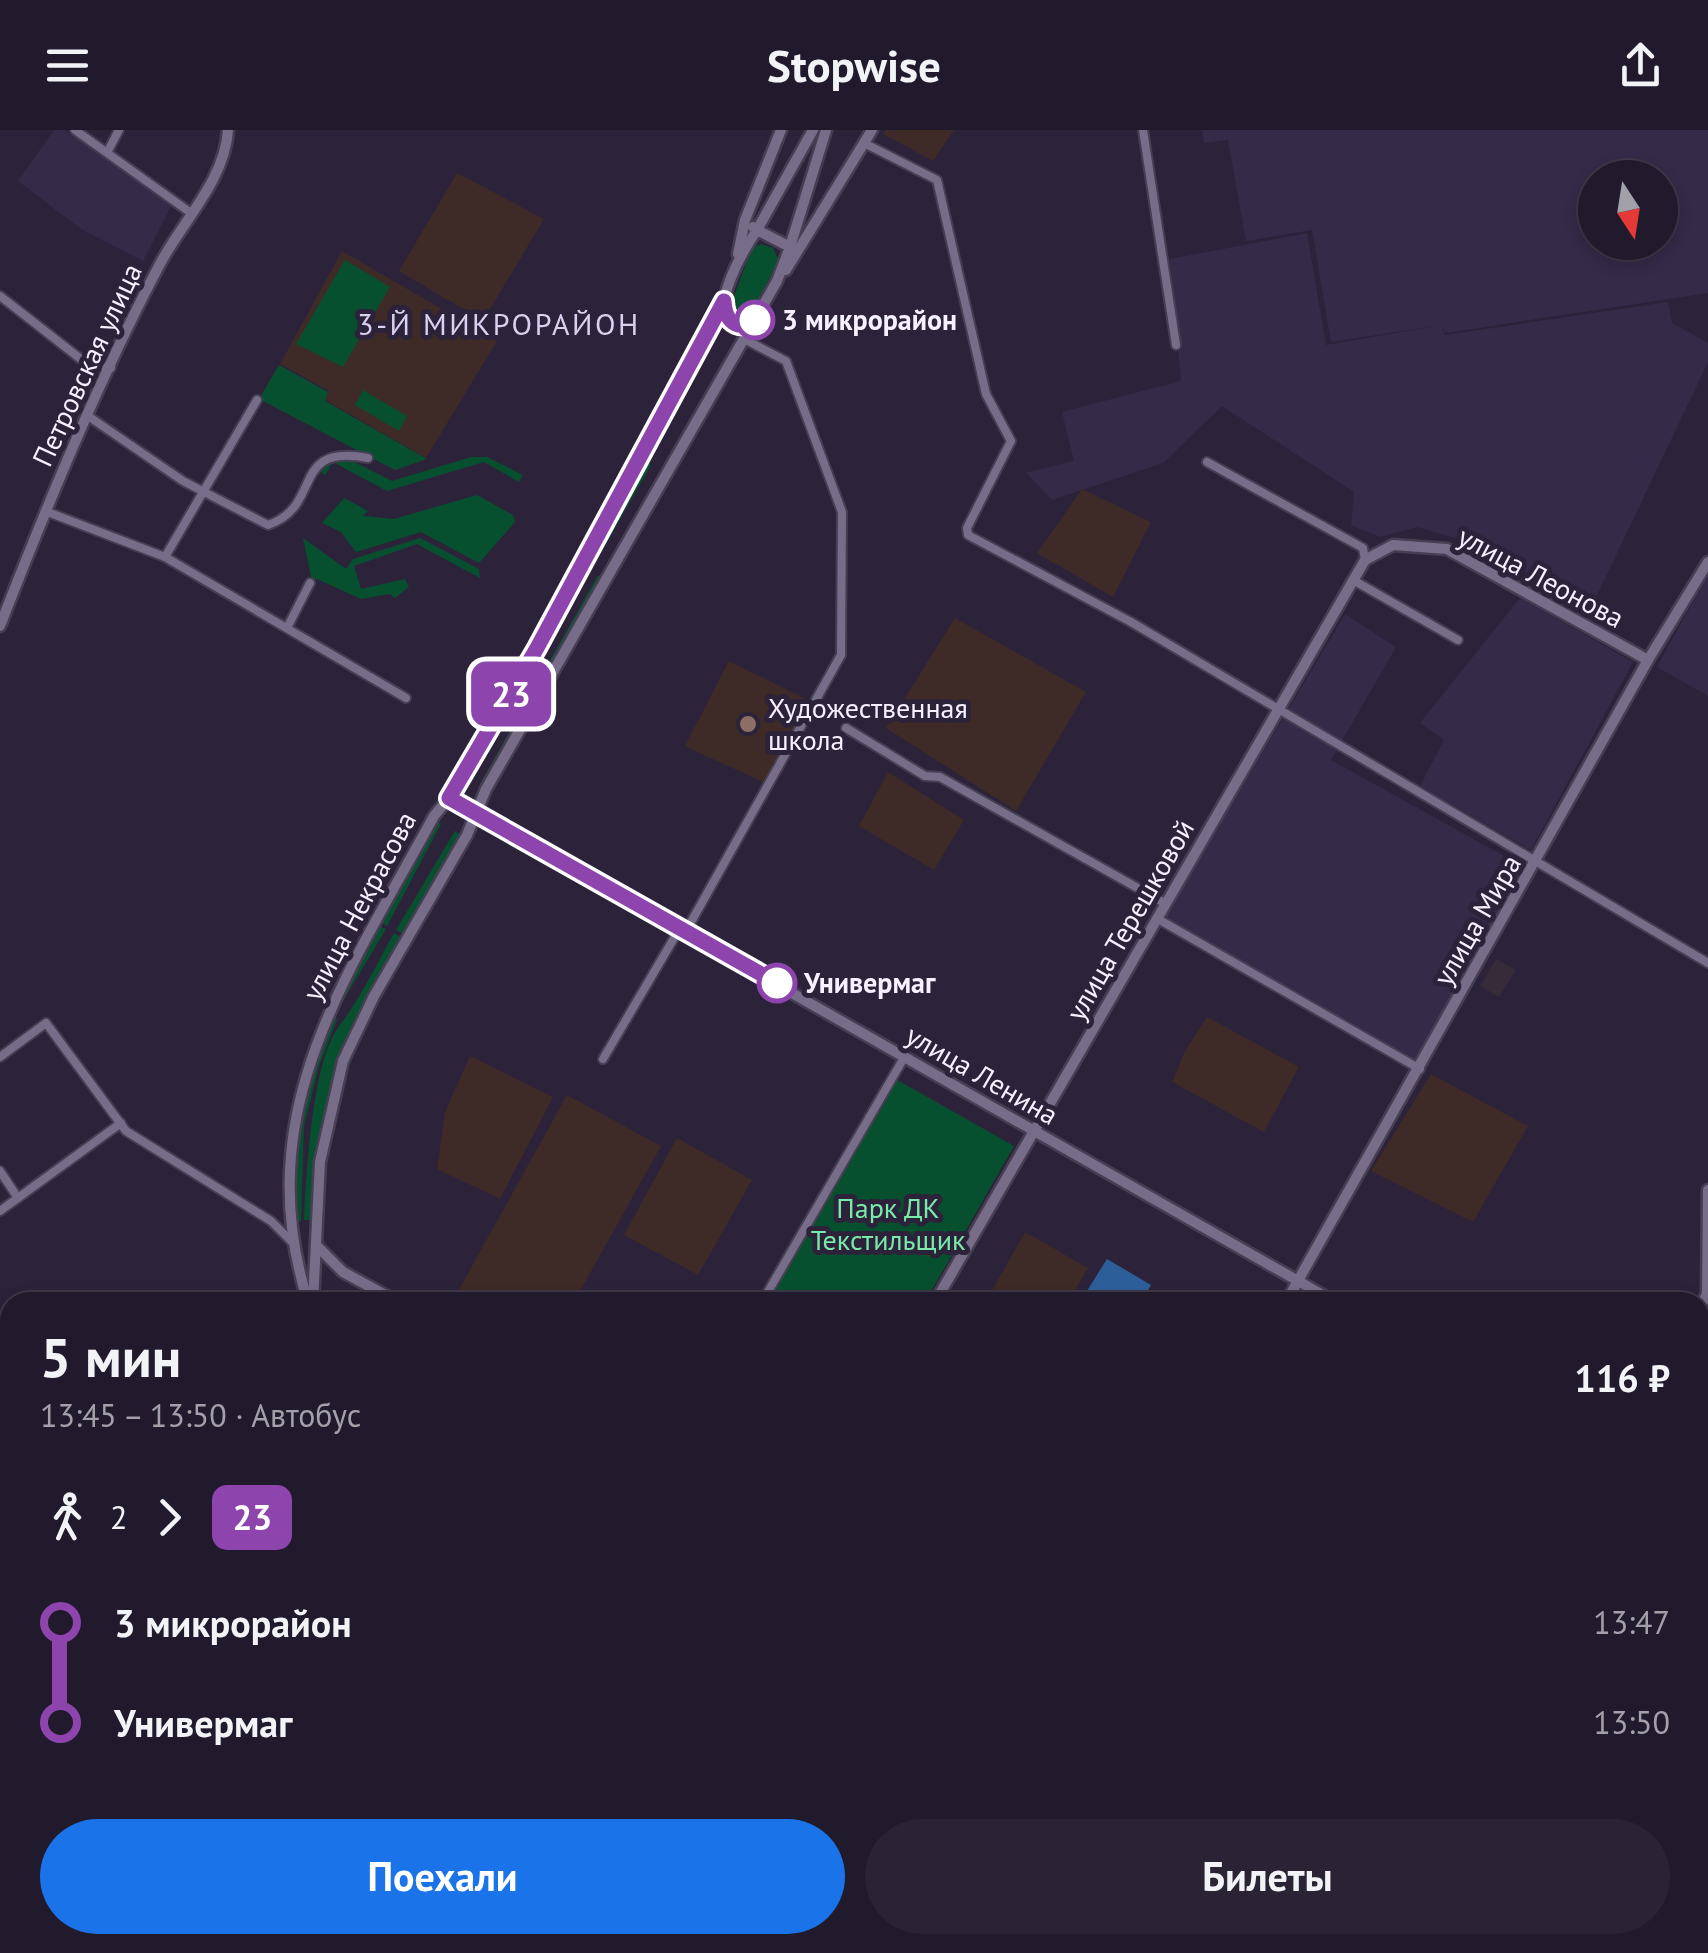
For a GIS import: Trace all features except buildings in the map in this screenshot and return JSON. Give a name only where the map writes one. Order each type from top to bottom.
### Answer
[{"type":"main road","name":"Петровская улица","points":[[0,626],[88,416],[160,264],[227,146],[228,130]]},
{"type":"main road","points":[[734,270],[745,220],[780,130]]},
{"type":"main road","name":"улица Некрасова","points":[[307,1292],[298,1266],[289,1210],[290,1150],[308,1058],[339,986],[434,816],[449,798],[537,648],[724,301],[734,270],[813,130]]},
{"type":"main road","name":"улица Некрасова","points":[[312,1292],[324,1130],[343,1061],[374,996],[467,836],[475,810],[778,281],[826,130]]},
{"type":"main road","points":[[778,281],[872,130]]},
{"type":"main road","points":[[745,220],[790,247],[804,244]]},
{"type":"main road","points":[[724,301],[726,316],[733,324],[743,326],[755,320]]},
{"type":"main road","name":"улица Леонова","points":[[1364,560],[1393,545],[1447,549],[1648,660]]},
{"type":"main road","name":"улица Терешковой","points":[[941,1292],[1364,560]]},
{"type":"main road","name":"улица Мира","points":[[1292,1292],[1648,660],[1708,562]]},
{"type":"main road","name":"улица Ленина","points":[[449,798],[1317,1292]]},
{"type":"main road","points":[[1708,1190],[1708,1292]]},
{"type":"main road","points":[[294,1244],[304,1240],[315,1244],[335,1265],[381,1292]]},
{"type":"main road","points":[[298,1266],[335,1265]]},
{"type":"street","points":[[75,130],[191,213]]},
{"type":"street","points":[[108,151],[119,130]]},
{"type":"street","points":[[1143,130],[1176,345]]},
{"type":"street","points":[[864,143],[937,180],[986,394],[1010,441],[968,534],[1131,622],[1708,964]]},
{"type":"street","points":[[0,296],[82,360],[111,368]]},
{"type":"street","points":[[604,1058],[842,656],[842,512],[786,361],[744,339]]},
{"type":"street","points":[[165,557],[257,400]]},
{"type":"street","points":[[88,416],[124,446],[205,494],[268,525],[296,504],[323,460],[332,454],[368,458]]},
{"type":"street","points":[[1208,462],[1363,548],[1364,560]]},
{"type":"street","points":[[45,511],[165,557],[189,575],[288,626],[406,698]]},
{"type":"street","points":[[1353,580],[1458,640]]},
{"type":"street","points":[[288,626],[310,584]]},
{"type":"street","points":[[846,728],[925,776],[940,778],[1166,904]]},
{"type":"street","points":[[1158,919],[1420,1069]]},
{"type":"street","points":[[0,1057],[46,1023],[126,1131],[271,1221],[294,1244]]},
{"type":"street","points":[[768,1292],[905,1056]]},
{"type":"street","points":[[0,1211],[121,1123]]},
{"type":"street","points":[[0,1172],[18,1198]]},
{"type":"shaded area","points":[[54,130],[64,130],[96,151],[99,148],[172,204],[143,261],[81,229],[18,181]]},
{"type":"shaded area","points":[[886,130],[954,130],[933,161],[883,134]]},
{"type":"shaded area","points":[[1202,130],[1708,130],[1708,293],[1446,333],[1442,327],[1445,335],[1668,302],[1672,323],[1708,343],[1708,362],[1590,610],[1482,546],[1417,527],[1380,537],[1351,525],[1354,492],[1222,406],[1163,463],[1052,500],[1026,473],[1074,461],[1062,412],[1181,381],[1170,259],[1307,233],[1326,345],[1442,325],[1331,342],[1312,230],[1246,241],[1228,140],[1204,143]]},
{"type":"shaded area","points":[[457,173],[544,219],[483,321],[399,271]]},
{"type":"shaded area","points":[[342,251],[497,341],[426,458],[325,400],[329,391],[280,364]]},
{"type":"shaded area","points":[[1082,489],[1151,522],[1113,597],[1037,553]]},
{"type":"shaded area","points":[[1708,575],[1708,696],[1657,667]]},
{"type":"shaded area","points":[[1520,598],[1633,662],[1531,850],[1420,786],[1444,740],[1420,723]]},
{"type":"shaded area","points":[[1345,614],[1396,647],[1331,760],[1524,867],[1415,1060],[1165,917]]},
{"type":"shaded area","points":[[955,618],[1086,692],[1016,811],[886,728]]},
{"type":"shaded area","name":"Художественная школа","points":[[729,661],[812,702],[767,784],[685,746]]},
{"type":"shaded area","points":[[888,772],[964,820],[934,870],[859,826]]},
{"type":"shaded area","points":[[1496,959],[1516,970],[1499,997],[1480,986]]},
{"type":"shaded area","points":[[1207,1017],[1299,1067],[1264,1132],[1172,1082],[1185,1051]]},
{"type":"shaded area","points":[[470,1056],[553,1097],[500,1199],[437,1169],[445,1112]]},
{"type":"shaded area","points":[[1431,1074],[1528,1126],[1473,1222],[1371,1171]]},
{"type":"shaded area","points":[[567,1095],[661,1146],[580,1292],[458,1292]]},
{"type":"shaded area","points":[[677,1138],[752,1180],[698,1275],[624,1235]]},
{"type":"shaded area","points":[[1025,1232],[1088,1268],[1074,1292],[991,1292]]},
{"type":"green space","points":[[761,244],[773,248],[779,261],[749,316],[736,318],[731,304],[752,248]]},
{"type":"green space","points":[[345,260],[390,287],[343,367],[296,344]]},
{"type":"green space","points":[[279,365],[328,392],[325,401],[427,459],[395,470],[259,399]]},
{"type":"green space","points":[[363,390],[407,416],[399,431],[355,405]]},
{"type":"green space","points":[[471,457],[487,457],[523,475],[519,482],[484,462],[387,491],[333,462],[325,475],[321,472],[329,459],[346,458],[392,481]]},
{"type":"green space","points":[[647,463],[651,465],[471,779],[467,777]]},
{"type":"green space","points":[[477,495],[513,515],[515,522],[479,563],[421,532],[356,552],[341,532],[322,523],[344,498],[368,511],[363,516],[394,519]]},
{"type":"green space","points":[[303,538],[346,569],[353,559],[420,538],[479,569],[480,578],[417,544],[354,566],[361,589],[405,579],[409,587],[395,598],[390,594],[361,599],[317,579],[312,581]]},
{"type":"green space","points":[[598,575],[602,578],[484,786],[480,784]]},
{"type":"green space","points":[[435,821],[441,824],[387,926],[379,921]]},
{"type":"green space","points":[[455,831],[461,835],[405,935],[396,930]]},
{"type":"green space","points":[[377,925],[386,929],[334,1016],[337,1020],[319,1066],[304,1126],[301,1221],[294,1221],[298,1137],[314,1067],[326,1034],[341,1000]]},
{"type":"green space","points":[[394,933],[403,939],[337,1073],[320,1139],[313,1220],[304,1220],[312,1118],[323,1064],[330,1042]]},
{"type":"green space","name":"Парк ДК Текстильщик","points":[[892,1077],[1014,1146],[931,1292],[769,1292]]},
{"type":"water","points":[[1107,1259],[1151,1285],[1147,1292],[1086,1292]]},
{"type":"bus line","name":"23","points":[[755,320],[743,326],[733,324],[726,316],[724,301],[706,342],[537,648],[449,798],[777,983]]},
{"type":"place","name":"3 микрорайон","points":[[755,320]]},
{"type":"place","name":"Художественная школа","points":[[748,724]]},
{"type":"place","name":"Универмаг","points":[[777,983]]},
{"type":"district","name":"3-Й МИКРОРАЙОН","points":[[499,325]]}]
